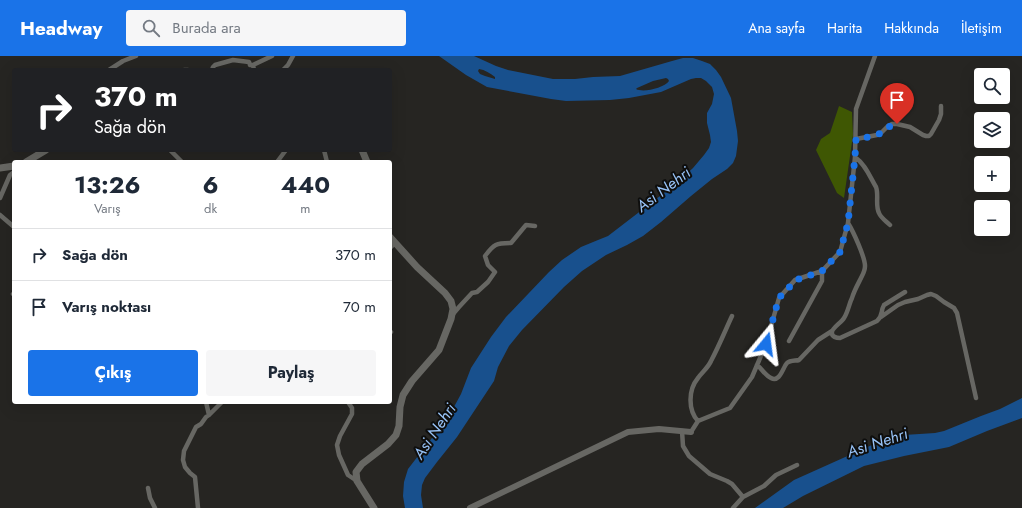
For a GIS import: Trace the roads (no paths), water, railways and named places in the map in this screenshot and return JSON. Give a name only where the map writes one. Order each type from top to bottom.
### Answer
[{"type":"main road","points":[[29,160],[43,152]]},
{"type":"main road","points":[[0,168],[12,166]]},
{"type":"main road","points":[[374,508],[357,482],[356,472],[362,464],[388,444],[396,435],[400,426],[400,407],[403,394],[416,376],[439,350],[452,315],[452,305],[449,298],[392,243]]},
{"type":"street","points":[[112,68],[123,60],[136,56]]},
{"type":"street","points":[[213,68],[215,65],[234,58],[249,62],[250,65],[254,67],[272,56]]},
{"type":"street","points":[[285,68],[293,56]]},
{"type":"street","points":[[470,508],[628,432],[659,429],[691,432],[698,421],[730,408],[752,377],[766,344],[779,298],[796,280],[822,271],[840,252],[848,223],[855,157],[856,109],[875,56]]},
{"type":"street","points":[[856,139],[877,135],[892,124],[910,127],[923,135],[929,136],[939,120],[941,106]]},
{"type":"street","points":[[172,152],[180,160]]},
{"type":"street","points":[[855,157],[863,164],[876,187],[878,191],[879,214],[890,225]]},
{"type":"street","points":[[0,198],[12,174]]},
{"type":"street","points":[[0,215],[12,225]]},
{"type":"street","points":[[757,365],[771,378],[777,378],[787,363],[790,361],[800,360],[818,340],[832,331],[845,317],[854,292],[864,271],[865,265],[864,259],[848,223]]},
{"type":"street","points":[[452,315],[458,306],[472,293],[477,292],[488,282],[495,272],[488,265],[485,256],[492,247],[500,243],[511,243],[526,225],[535,226]]},
{"type":"street","points":[[789,341],[822,281],[822,271]]},
{"type":"street","points":[[881,317],[882,308],[884,305],[905,292]]},
{"type":"street","points":[[832,331],[834,337],[840,338],[877,321],[904,302],[931,294],[936,296],[956,310],[976,398]]},
{"type":"street","points":[[698,421],[691,411],[691,391],[697,378],[708,366],[732,316]]},
{"type":"street","points":[[206,404],[209,415]]},
{"type":"street","points":[[198,508],[195,477],[185,466],[184,452],[196,427],[202,424],[206,417],[220,404]]},
{"type":"street","points":[[349,404],[352,408],[352,414],[340,436],[338,445],[339,455],[348,474],[357,482]]},
{"type":"street","points":[[682,431],[683,446],[689,456],[710,474],[732,484],[743,497]]},
{"type":"street","points":[[733,508],[743,497],[764,486],[780,473],[797,465]]},
{"type":"street","points":[[148,488],[154,508]]},
{"type":"water","points":[[439,56],[474,56],[508,70],[553,79],[620,76],[683,58],[693,58],[710,64],[716,70],[731,98],[738,141],[736,156],[733,163],[727,169],[712,179],[643,236],[606,255],[582,271],[564,287],[522,330],[509,346],[498,367],[494,381],[457,437],[425,478],[422,485],[421,495],[423,508],[405,508],[403,496],[404,482],[408,469],[449,416],[461,394],[471,368],[506,317],[562,260],[581,247],[608,236],[677,183],[704,155],[711,142],[707,123],[707,113],[712,104],[714,94],[712,87],[701,78],[691,79],[661,92],[629,98],[566,101],[487,87],[466,75]],"holes":[[[479,69],[489,73],[495,77],[495,79],[480,74],[478,71]],[[666,78],[669,81],[658,88],[648,90],[636,89],[653,81]]]},
{"type":"water","points":[[1022,398],[1022,418],[949,447],[864,466],[803,496],[783,508],[755,508],[794,480],[872,445],[904,435],[944,431],[1000,409]]},
{"type":"water label","name":"Asi Nehri","points":[[663,189]]},
{"type":"water label","name":"Asi Nehri","points":[[434,431]]},
{"type":"water label","name":"Asi Nehri","points":[[877,442]]}]
